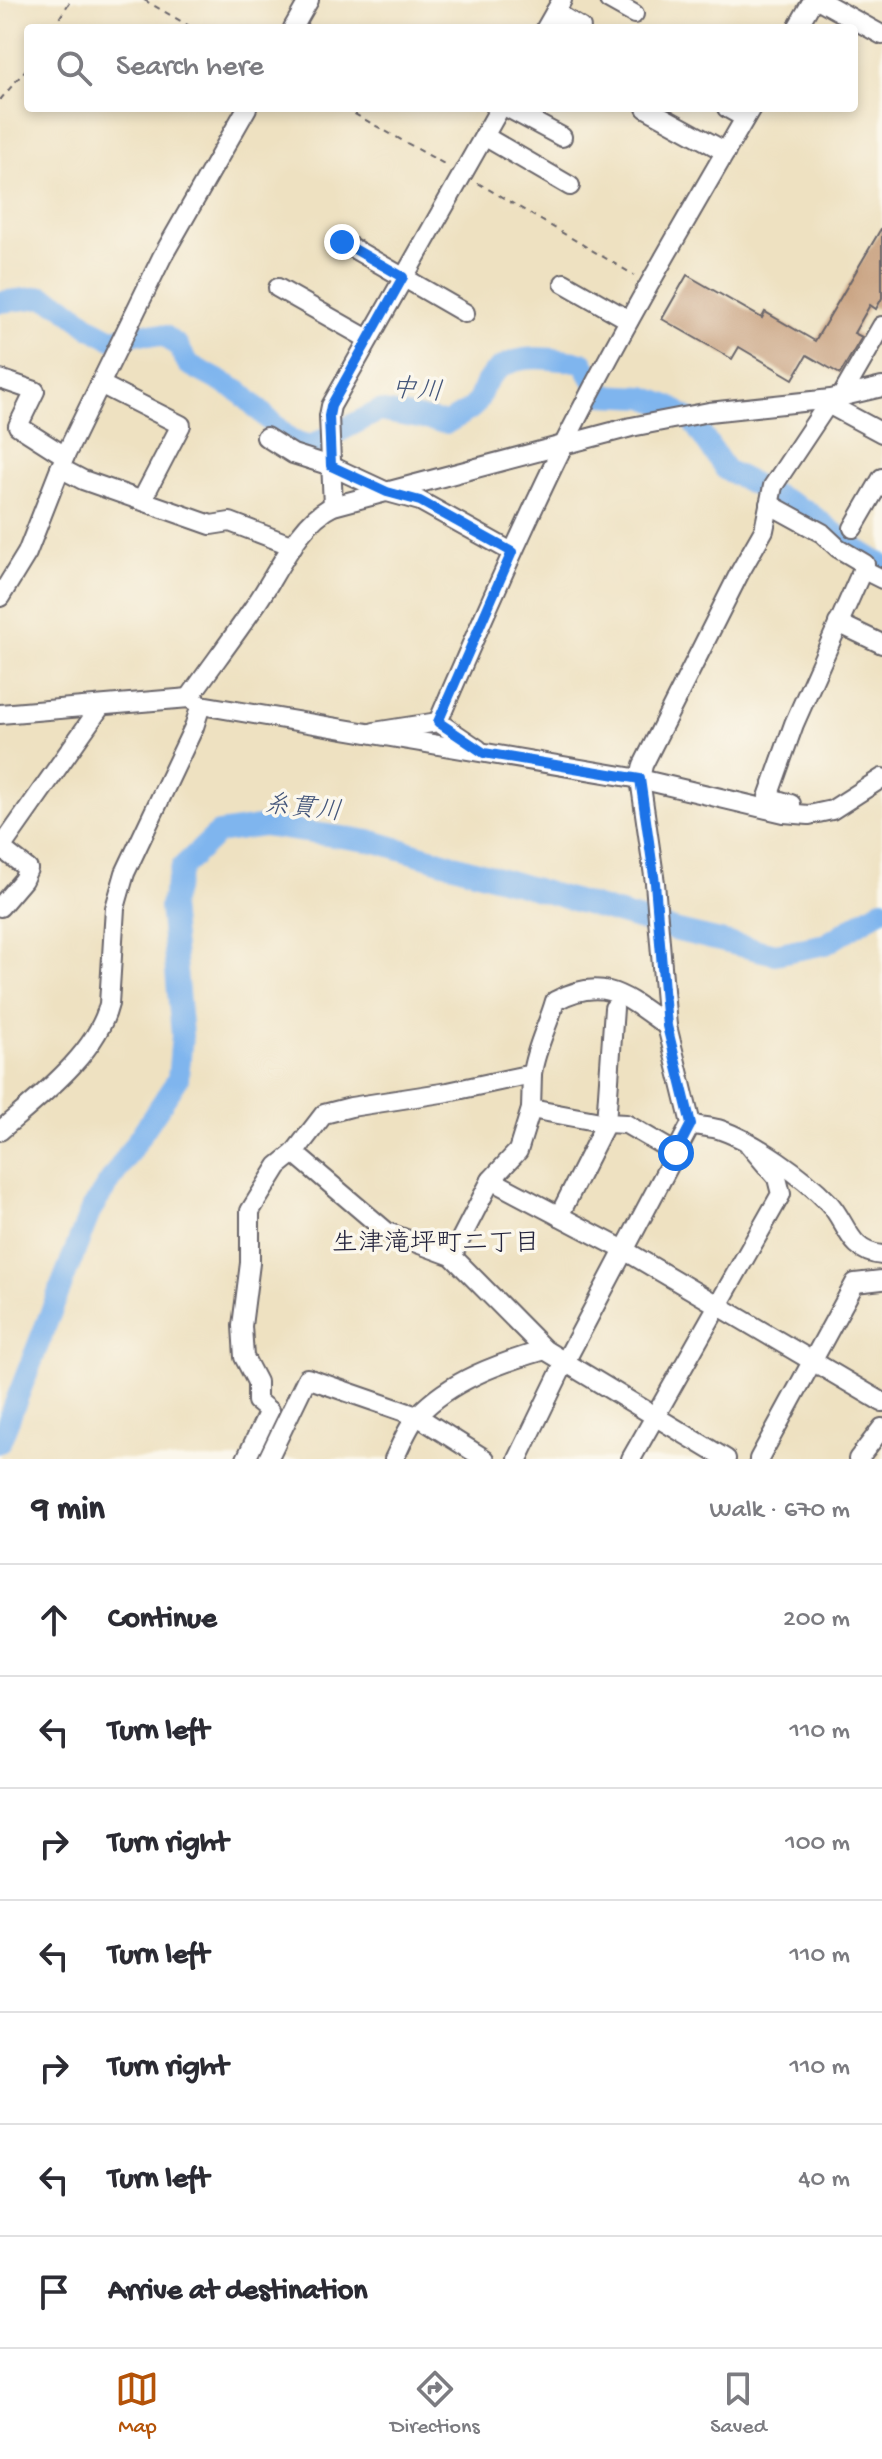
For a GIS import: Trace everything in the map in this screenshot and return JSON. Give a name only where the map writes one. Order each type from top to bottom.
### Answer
[{"type":"street","points":[[295,24],[309,0]]},
{"type":"street","points":[[609,0],[634,14]]},
{"type":"street","points":[[800,24],[816,0],[882,35]]},
{"type":"street","points":[[554,13],[574,24]]},
{"type":"street","points":[[0,597],[27,553],[62,462],[162,257],[245,112]]},
{"type":"street","points":[[333,506],[331,406],[498,112]]},
{"type":"street","points":[[515,112],[562,137]]},
{"type":"street","points":[[653,112],[726,152]]},
{"type":"street","points":[[438,722],[512,552],[564,444],[649,284],[748,113]]},
{"type":"street","points":[[484,136],[570,186]]},
{"type":"street","points":[[342,242],[465,313]]},
{"type":"street","points":[[564,283],[629,320]]},
{"type":"street","points":[[278,288],[368,339]]},
{"type":"street","points":[[518,1459],[565,1362],[691,1124],[667,1026],[655,883],[640,779],[643,765],[764,530],[771,498],[882,326]]},
{"type":"street","points":[[0,379],[35,391],[18,426],[83,480],[211,525],[230,522],[293,546]]},
{"type":"street","points":[[100,384],[181,425],[142,500]]},
{"type":"street","points":[[0,1131],[78,1057],[105,1019],[109,1004],[115,908],[122,884],[194,727],[195,702],[293,546],[322,511],[631,427],[709,412],[833,400],[882,387]]},
{"type":"street","points":[[833,400],[882,433]]},
{"type":"street","points":[[266,437],[293,454],[331,466],[387,492],[420,501],[512,552]]},
{"type":"street","points":[[853,528],[882,478]]},
{"type":"street","points":[[771,498],[822,533],[838,548],[865,564],[794,724],[768,797],[798,807],[797,814]]},
{"type":"street","points":[[862,569],[882,579]]},
{"type":"street","points":[[838,623],[882,644]]},
{"type":"street","points":[[0,714],[195,702],[364,734],[640,779],[797,814],[832,810],[882,778]]},
{"type":"street","points":[[0,907],[23,880],[28,869],[1,848],[101,706]]},
{"type":"street","points":[[364,734],[438,722],[484,753]]},
{"type":"street","points":[[452,1256],[491,1180],[518,1151],[531,1109],[534,1054],[544,1037],[555,1001],[586,989],[611,990],[667,1026]]},
{"type":"street","points":[[559,1216],[606,1123],[614,1008]]},
{"type":"street","points":[[269,1411],[257,1401],[257,1382],[244,1357],[242,1326],[250,1263],[250,1211],[278,1166],[294,1153],[324,1114],[532,1074]]},
{"type":"street","points":[[531,1109],[626,1124],[676,1153]]},
{"type":"street","points":[[691,1124],[719,1129],[802,1180],[828,1202],[840,1217],[852,1242],[861,1250],[882,1255]]},
{"type":"street","points":[[631,1459],[781,1194],[777,1178],[749,1145]]},
{"type":"street","points":[[294,1153],[387,1232],[452,1256],[545,1350],[726,1459]]},
{"type":"street","points":[[491,1180],[624,1250],[882,1402]]},
{"type":"street","points":[[759,1459],[855,1283],[882,1280]]},
{"type":"street","points":[[394,1459],[417,1416],[446,1393],[493,1365],[545,1350]]},
{"type":"street","points":[[268,1459],[307,1378],[417,1416],[485,1459]]},
{"type":"street","points":[[246,1459],[269,1411]]},
{"type":"street","points":[[268,1459],[269,1411]]},
{"type":"street","points":[[858,1459],[882,1428]]},
{"type":"path","points":[[56,24],[71,0]]},
{"type":"path","points":[[144,0],[186,24]]},
{"type":"path","points":[[0,100],[24,72]]},
{"type":"path","points":[[351,112],[649,284]]},
{"type":"building","points":[[882,227],[882,298],[876,309],[870,305],[854,333],[862,337],[840,374],[807,355],[793,379],[739,347],[732,359],[662,319],[687,275],[762,318],[765,312],[815,341]]},
{"type":"waterway","name":"中川","points":[[0,302],[43,297],[63,306],[91,328],[112,339],[139,333],[165,336],[178,346],[188,364],[240,392],[291,441],[311,446],[379,411],[447,423],[475,405],[494,373],[516,361],[542,358],[583,363],[602,395],[645,397],[671,407],[693,422],[726,470],[808,512],[851,546],[882,565]]},
{"type":"waterway","name":"糸貫川","points":[[0,1442],[91,1210],[178,1079],[182,1035],[170,906],[182,867],[218,833],[264,826],[376,842],[678,931],[775,954],[826,944],[882,909]]},
{"type":"district","name":"生津滝坪町二丁目","points":[[436,1241]]},
{"type":"route","points":[[342,242],[403,277],[331,406],[331,466],[387,492],[420,501],[512,552],[438,722],[484,753],[640,779],[655,883],[667,1026],[691,1124],[676,1153]]}]
